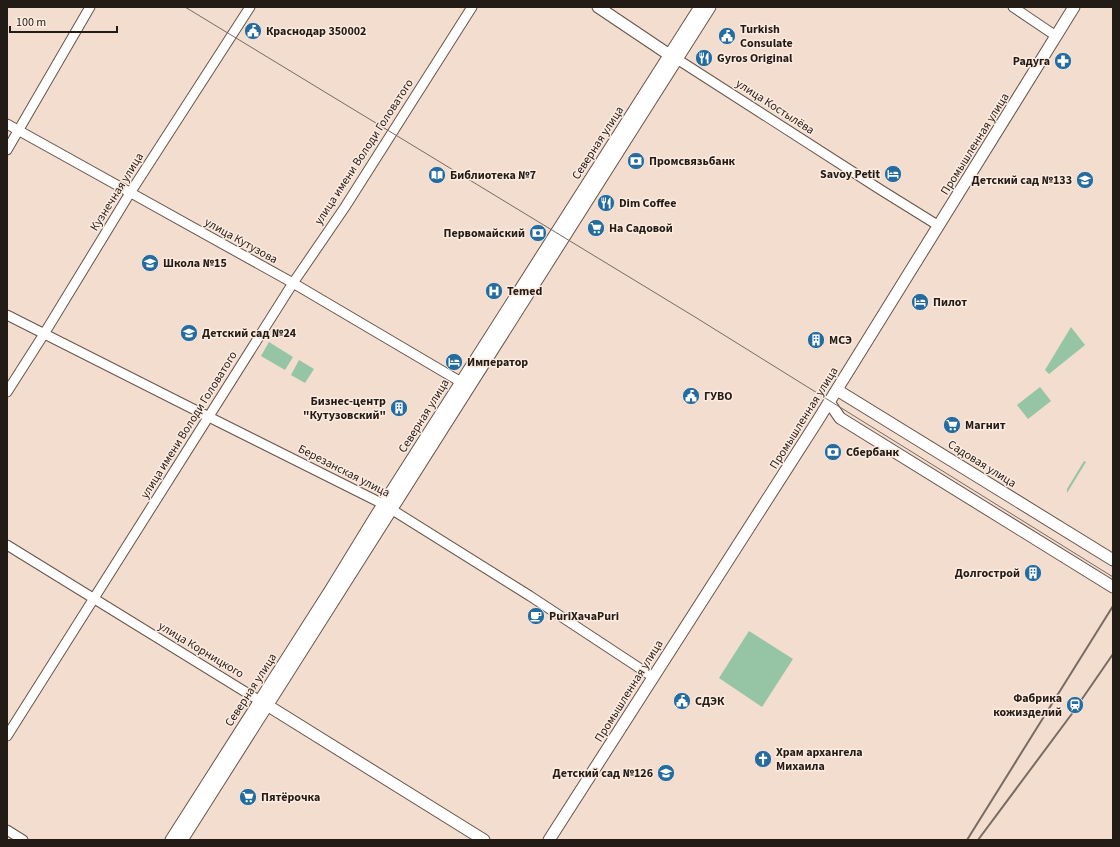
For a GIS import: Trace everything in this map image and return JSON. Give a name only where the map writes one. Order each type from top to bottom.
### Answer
[{"type":"main road","name":"улица Костылёва","points":[[598,7],[673,57]]},
{"type":"main road","name":"Северная улица","points":[[182,840],[264,703],[673,57],[700,7]]},
{"type":"main road","name":"Северная улица","points":[[388,507],[461,382],[673,57],[710,7]]},
{"type":"main road","name":"Промышленная улица","points":[[549,840],[837,390],[1074,7]]},
{"type":"main road","name":"Садовая улица","points":[[837,390],[1113,560]]},
{"type":"main road","points":[[829,402],[840,418]]},
{"type":"main road","points":[[818,420],[829,416],[840,418],[1113,587]]},
{"type":"main road","name":"Северная улица","points":[[171,840],[264,703]]},
{"type":"main road","name":"улица Корницкого","points":[[264,703],[484,840]]},
{"type":"street","points":[[7,150],[90,7]]},
{"type":"street","name":"Кузнечная улица","points":[[7,392],[130,192],[250,7]]},
{"type":"street","name":"улица имени Володи Головатого","points":[[7,736],[293,283],[345,207],[472,7]]},
{"type":"street","points":[[1013,7],[1056,36]]},
{"type":"street","name":"улица Костылёва","points":[[673,57],[939,226]]},
{"type":"street","name":"улица Кутузова","points":[[7,124],[293,283],[461,382]]},
{"type":"street","name":"Березанская улица","points":[[7,315],[388,507],[530,596],[653,677]]},
{"type":"street","name":"улица Корницкого","points":[[7,545],[94,600],[264,703]]},
{"type":"street","points":[[7,830],[23,840]]},
{"type":"green space","points":[[1071,327],[1085,345],[1049,374],[1045,370]]},
{"type":"green space","points":[[269,342],[293,357],[285,370],[261,356]]},
{"type":"green space","points":[[299,360],[314,369],[305,383],[291,375]]},
{"type":"green space","points":[[1040,387],[1051,401],[1028,419],[1017,405]]},
{"type":"green space","points":[[1084,461],[1086,462],[1067,493],[1067,489]]},
{"type":"green space","points":[[749,631],[793,659],[762,707],[719,678]]},
{"type":"tram line","points":[[185,7],[695,317],[1113,577]]},
{"type":"railway","points":[[967,840],[1113,606]]},
{"type":"railway","points":[[978,840],[1071,715],[1113,654]]},
{"type":"place","name":"Краснодар 350002","points":[[253,31]]},
{"type":"place","name":"Turkish Consulate","points":[[727,36]]},
{"type":"place","name":"Gyros Original","points":[[704,58]]},
{"type":"place","name":"Радуга","points":[[1063,61]]},
{"type":"place","name":"Промсвязьбанк","points":[[636,161]]},
{"type":"place","name":"Savoy Petit","points":[[893,174]]},
{"type":"place","name":"Библиотека №7","points":[[437,175]]},
{"type":"place","name":"Детский сад №133","points":[[1085,180]]},
{"type":"place","name":"Dim Coffee","points":[[606,203]]},
{"type":"place","name":"На Садовой","points":[[596,228]]},
{"type":"place","name":"Первомайский","points":[[538,233]]},
{"type":"place","name":"Школа №15","points":[[150,263]]},
{"type":"place","name":"Temed","points":[[494,291]]},
{"type":"place","name":"Пилот","points":[[920,302]]},
{"type":"place","name":"Детский сад №24","points":[[189,333]]},
{"type":"place","name":"МСЭ","points":[[816,340]]},
{"type":"place","name":"Император","points":[[454,362]]},
{"type":"place","name":"ГУВО","points":[[691,396]]},
{"type":"place","name":"Бизнес-центр \"Кутузовский\"","points":[[399,408]]},
{"type":"place","name":"Магнит","points":[[952,425]]},
{"type":"place","name":"Сбербанк","points":[[833,452]]},
{"type":"place","name":"Долгострой","points":[[1033,573]]},
{"type":"place","name":"PuriХачаPuri","points":[[536,616]]},
{"type":"place","name":"СДЭК","points":[[682,701]]},
{"type":"place","name":"Фабрика кожизделий","points":[[1075,705]]},
{"type":"place","name":"Храм архангела Михаила","points":[[763,759]]},
{"type":"place","name":"Детский сад №126","points":[[666,773]]},
{"type":"place","name":"Пятёрочка","points":[[248,797]]}]
